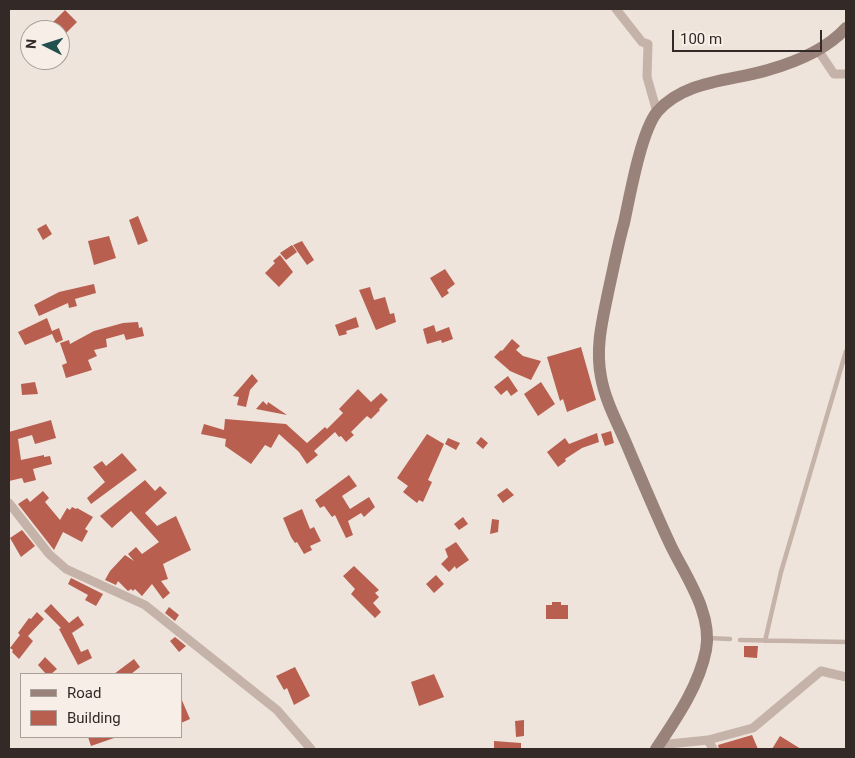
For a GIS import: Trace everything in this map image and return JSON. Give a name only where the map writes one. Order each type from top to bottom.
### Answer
[{"type":"main road","points":[[657,747],[683,705],[700,671],[706,649],[707,628],[700,605],[670,544],[606,395],[598,355],[600,333],[620,239],[648,130],[657,112],[675,97],[702,85],[767,70],[818,50],[839,36],[846,28]]},
{"type":"street","points":[[616,9],[642,42],[648,44],[647,77],[657,112]]},
{"type":"street","points":[[818,50],[834,74],[846,74]]},
{"type":"street","points":[[9,503],[49,554],[66,569],[145,605],[277,710],[311,749]]},
{"type":"street","points":[[657,747],[708,740],[753,728],[821,671],[846,677]]},
{"type":"street","points":[[708,740],[713,749]]},
{"type":"lane","points":[[766,641],[781,572],[846,350]]},
{"type":"lane","points":[[707,638],[730,639]]},
{"type":"lane","points":[[740,640],[846,642]]},
{"type":"building","points":[[65,10],[77,22],[70,29],[70,20],[55,20]]},
{"type":"building","points":[[138,216],[148,241],[138,245],[129,220]]},
{"type":"building","points":[[46,224],[52,234],[43,240],[37,229]]},
{"type":"building","points":[[109,236],[116,258],[94,265],[88,241]]},
{"type":"building","points":[[302,241],[314,260],[307,265],[293,245]]},
{"type":"building","points":[[292,245],[297,252],[286,260],[280,253]]},
{"type":"building","points":[[280,255],[293,272],[279,287],[265,273],[275,263],[273,261]]},
{"type":"building","points":[[445,269],[455,284],[447,290],[449,293],[442,298],[430,278]]},
{"type":"building","points":[[94,284],[96,293],[75,299],[77,306],[69,308],[68,303],[39,316],[34,305],[59,292]]},
{"type":"building","points":[[370,287],[374,300],[385,297],[390,314],[394,313],[396,322],[376,330],[359,290]]},
{"type":"building","points":[[356,317],[359,327],[346,331],[347,334],[339,336],[335,325]]},
{"type":"building","points":[[47,318],[52,331],[59,328],[63,340],[56,343],[52,334],[25,345],[18,332]]},
{"type":"building","points":[[138,322],[139,328],[142,327],[144,336],[126,340],[124,334],[106,339],[107,347],[94,350],[97,356],[88,360],[92,370],[66,378],[62,365],[67,363],[60,343],[69,340],[70,344],[94,331],[123,323]]},
{"type":"building","points":[[434,325],[436,332],[449,327],[453,339],[442,343],[441,340],[427,344],[423,329]]},
{"type":"building","points":[[512,339],[520,346],[516,350],[523,356],[541,361],[531,380],[510,371],[494,357]]},
{"type":"building","points":[[581,347],[596,400],[567,412],[563,399],[560,401],[547,357]]},
{"type":"building","points":[[252,374],[258,381],[250,390],[246,407],[237,405],[239,397],[233,396]]},
{"type":"building","points":[[508,376],[518,391],[511,396],[507,390],[501,395],[494,387]]},
{"type":"building","points":[[35,382],[38,394],[22,395],[21,384]]},
{"type":"building","points":[[541,382],[555,404],[538,416],[524,394]]},
{"type":"building","points":[[358,389],[371,402],[381,393],[388,400],[371,419],[367,416],[351,432],[354,435],[346,442],[335,432],[314,451],[318,455],[307,464],[299,452],[279,434],[271,448],[265,445],[251,464],[225,446],[226,439],[201,434],[204,424],[224,430],[225,419],[286,424],[307,443],[325,427],[327,429],[343,413],[339,409]]},
{"type":"building","points":[[263,401],[267,405],[268,402],[287,415],[256,409]]},
{"type":"building","points":[[51,420],[56,438],[35,444],[32,435],[18,439],[21,460],[44,455],[44,457],[50,456],[52,464],[33,469],[36,480],[24,483],[22,478],[9,481],[9,432]]},
{"type":"building","points":[[611,431],[614,443],[605,446],[601,434]]},
{"type":"building","points":[[597,433],[599,442],[582,448],[565,459],[566,461],[558,467],[547,452],[565,438],[569,444]]},
{"type":"building","points":[[427,434],[444,444],[428,480],[432,482],[423,502],[419,500],[417,503],[403,492],[408,486],[397,478]]},
{"type":"building","points":[[481,437],[488,443],[483,449],[476,443]]},
{"type":"building","points":[[448,438],[460,443],[456,450],[445,444]]},
{"type":"building","points":[[122,453],[137,470],[91,504],[87,498],[105,482],[93,467],[102,461],[106,466]]},
{"type":"building","points":[[349,475],[357,486],[342,496],[350,509],[369,497],[375,507],[364,517],[361,513],[348,521],[353,535],[346,538],[335,515],[332,517],[324,506],[320,508],[315,500]]},
{"type":"building","points":[[145,480],[155,491],[160,486],[167,493],[145,513],[157,526],[176,516],[191,550],[163,564],[168,579],[161,581],[170,593],[163,599],[152,584],[142,596],[135,589],[128,591],[118,581],[116,585],[105,580],[110,571],[125,555],[134,561],[128,554],[136,547],[142,554],[159,542],[131,511],[112,528],[100,516]]},
{"type":"building","points":[[507,488],[514,495],[503,503],[497,495]]},
{"type":"building","points":[[43,491],[49,498],[45,502],[60,520],[67,508],[70,510],[72,507],[93,517],[85,529],[88,531],[82,542],[63,532],[54,550],[18,504],[27,498],[30,502]]},
{"type":"building","points":[[302,509],[310,529],[314,527],[321,541],[310,546],[312,550],[304,554],[297,542],[295,543],[291,537],[283,518]]},
{"type":"building","points":[[463,517],[468,524],[459,530],[454,524]]},
{"type":"building","points":[[492,519],[499,520],[498,532],[490,534]]},
{"type":"building","points":[[22,530],[35,546],[21,557],[10,538]]},
{"type":"building","points":[[456,542],[469,560],[456,569],[455,566],[449,572],[441,564],[448,557],[445,549]]},
{"type":"building","points":[[354,566],[379,590],[375,593],[379,597],[373,603],[381,612],[375,618],[351,594],[355,589],[343,576]]},
{"type":"building","points":[[436,575],[444,584],[434,593],[426,584]]},
{"type":"building","points":[[71,578],[103,594],[96,606],[85,600],[88,595],[68,584]]},
{"type":"building","points":[[552,602],[561,602],[561,605],[568,605],[568,619],[546,619],[546,605],[552,605]]},
{"type":"building","points":[[51,604],[69,623],[78,616],[84,625],[72,633],[81,652],[88,649],[92,658],[78,665],[59,629],[61,628],[44,611]]},
{"type":"building","points":[[169,607],[179,615],[175,621],[165,613]]},
{"type":"building","points":[[37,612],[44,619],[28,636],[33,641],[19,659],[10,648],[29,618],[31,619]]},
{"type":"building","points":[[175,637],[186,646],[179,652],[170,641]]},
{"type":"building","points":[[744,646],[758,646],[757,658],[744,657]]},
{"type":"building","points":[[45,657],[57,669],[52,673],[45,673],[38,665]]},
{"type":"building","points":[[134,659],[140,667],[132,673],[115,673]]},
{"type":"building","points":[[295,667],[310,696],[294,705],[287,688],[284,690],[276,676]]},
{"type":"building","points":[[434,674],[444,697],[419,706],[411,682]]},
{"type":"building","points":[[182,700],[190,719],[182,723]]},
{"type":"building","points":[[524,720],[524,736],[516,737],[515,721]]},
{"type":"building","points":[[752,735],[758,749],[719,749],[718,745]]},
{"type":"building","points":[[780,736],[801,749],[772,749]]},
{"type":"building","points":[[88,738],[114,738],[91,746]]},
{"type":"building","points":[[494,741],[521,743],[521,749],[494,749]]}]
